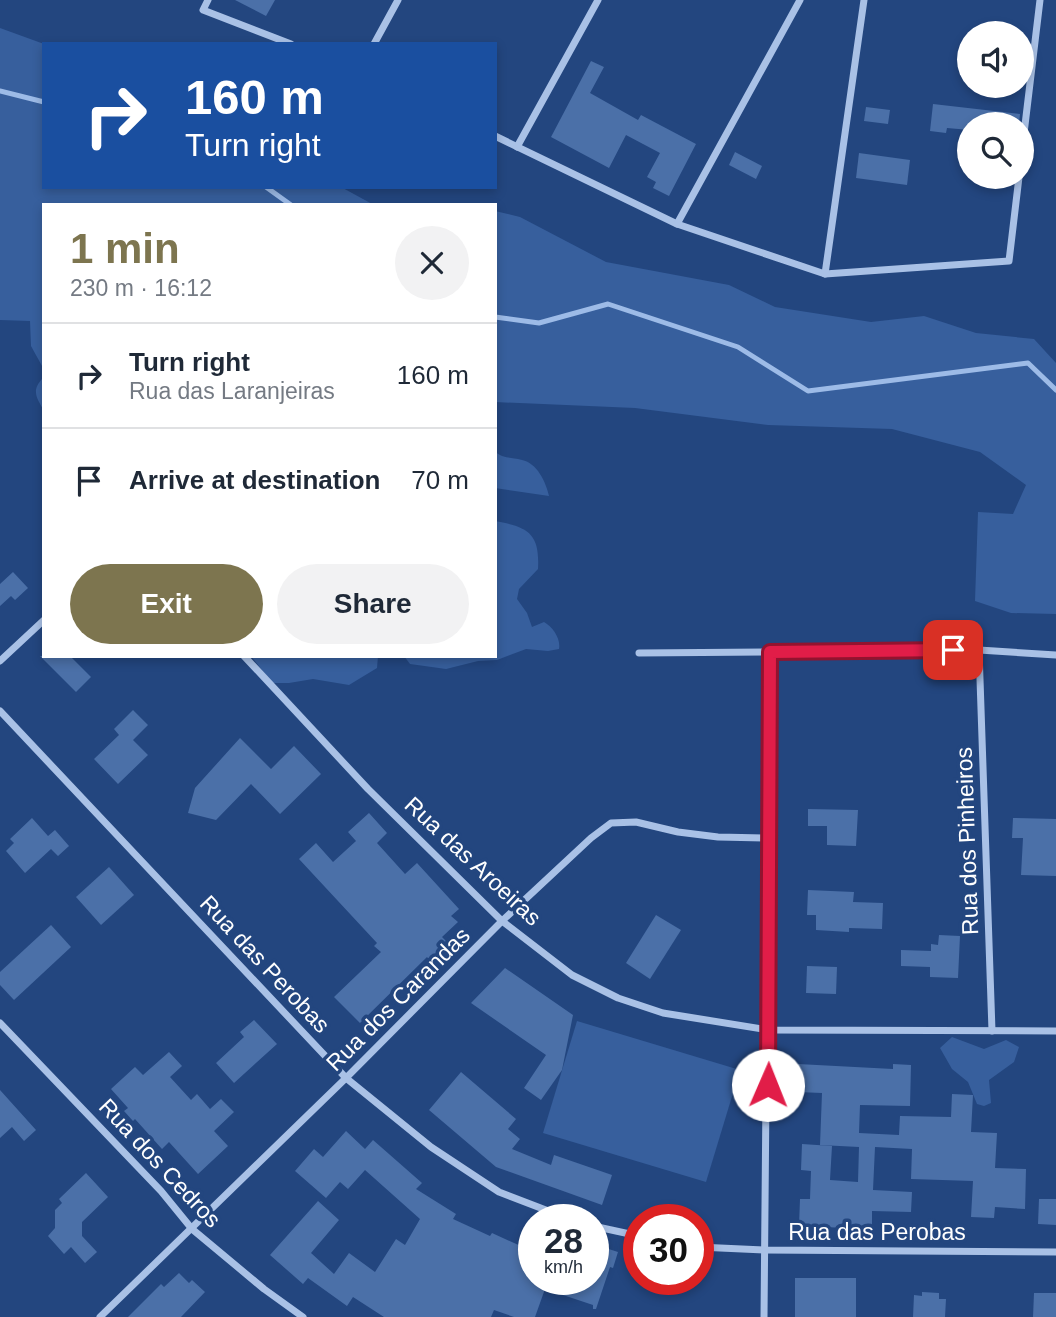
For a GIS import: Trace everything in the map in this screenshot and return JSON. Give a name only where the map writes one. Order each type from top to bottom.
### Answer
[{"type":"street","points":[[208,0],[203,10],[286,42]]},
{"type":"street","points":[[374,42],[398,0]]},
{"type":"street","points":[[517,147],[598,0]]},
{"type":"street","points":[[677,224],[800,0]]},
{"type":"street","points":[[825,274],[864,0]]},
{"type":"street","points":[[1027,112],[1040,0]]},
{"type":"street","points":[[497,137],[677,224],[825,274],[1009,261],[1018,189]]},
{"type":"street","points":[[0,661],[42,622]]},
{"type":"street","points":[[639,653],[979,650],[1056,655]]},
{"type":"street","name":"Rua dos Pinheiros","points":[[979,650],[992,1031]]},
{"type":"street","points":[[764,1317],[769,1030],[770,652]]},
{"type":"street","name":"Rua das Aroeiras","points":[[245,658],[368,789],[502,921],[572,975],[618,998],[663,1013],[769,1030],[1056,1031]]},
{"type":"street","name":"Rua das Perobas","points":[[0,710],[346,1078],[431,1147],[499,1192],[530,1204]]},
{"type":"street","name":"Rua dos Carandas","points":[[100,1317],[346,1078],[502,921],[591,838],[611,823],[636,822],[678,832],[718,837],[769,838]]},
{"type":"street","name":"Rua dos Cedros","points":[[0,1023],[161,1191],[192,1229],[264,1289],[303,1317]]},
{"type":"street","name":"Rua das Perobas","points":[[714,1248],[1056,1252]]},
{"type":"shaded area","points":[[0,28],[42,43],[42,189],[345,189],[370,203],[42,203],[42,366],[31,346],[30,321],[0,320]]},
{"type":"shaded area","points":[[497,211],[520,217],[606,262],[729,285],[775,307],[871,322],[924,316],[976,333],[1034,339],[1056,363],[1056,614],[1011,613],[975,601],[978,512],[1013,514],[1026,485],[980,452],[892,429],[768,425],[635,408],[497,402]]},
{"type":"shaded area","points":[[42,379],[42,407],[36,395]]},
{"type":"shaded area","points":[[497,453],[532,465],[543,479],[549,496],[497,488]]},
{"type":"shaded area","points":[[497,521],[524,529],[530,534],[537,547],[538,569],[519,589],[517,599],[527,613],[532,627],[544,622],[553,630],[558,637],[559,649],[526,649],[497,660],[478,661],[446,669],[410,664],[406,658],[497,658]]},
{"type":"shaded area","points":[[253,658],[378,658],[377,668],[349,685],[313,679],[272,683]]},
{"type":"shaded area","points":[[577,1021],[740,1070],[706,1182],[543,1133]]},
{"type":"shaded area","points":[[952,1037],[984,1049],[1006,1040],[1019,1047],[1014,1062],[989,1080],[991,1103],[984,1106],[977,1104],[968,1082],[952,1069],[940,1048]]},
{"type":"building","points":[[235,0],[275,0],[266,16]]},
{"type":"building","points":[[591,61],[604,67],[590,93],[638,120],[641,115],[696,144],[669,196],[653,188],[656,182],[647,177],[660,153],[626,135],[609,168],[551,137]]},
{"type":"building","points":[[933,104],[1003,112],[957,112],[957,129],[947,128],[946,133],[930,131]]},
{"type":"building","points":[[866,107],[890,110],[888,124],[864,121]]},
{"type":"building","points":[[735,152],[762,166],[756,179],[729,165]]},
{"type":"building","points":[[859,153],[910,160],[907,185],[856,178]]},
{"type":"building","points":[[13,572],[28,588],[15,600],[11,596],[0,606],[0,584]]},
{"type":"building","points":[[42,658],[72,658],[91,677],[76,692]]},
{"type":"building","points":[[133,710],[148,725],[133,740],[148,755],[118,784],[94,759],[119,735],[114,729]]},
{"type":"building","points":[[240,738],[271,769],[294,746],[321,774],[280,814],[251,784],[216,820],[188,813],[195,788]]},
{"type":"building","points":[[808,809],[858,810],[856,846],[827,845],[827,826],[808,826]]},
{"type":"building","points":[[369,813],[387,833],[377,843],[405,874],[417,863],[459,909],[451,916],[458,922],[442,937],[451,946],[433,964],[427,957],[360,1023],[334,997],[381,952],[374,946],[377,943],[299,859],[316,843],[333,862],[356,841],[348,832]]},
{"type":"building","points":[[32,818],[48,836],[55,830],[69,846],[58,856],[51,849],[25,873],[6,851],[14,843],[10,839]]},
{"type":"building","points":[[1013,818],[1056,819],[1056,876],[1021,875],[1023,838],[1012,838]]},
{"type":"building","points":[[109,867],[134,895],[101,925],[76,897]]},
{"type":"building","points":[[808,890],[854,892],[853,902],[883,903],[882,929],[849,928],[849,932],[816,930],[816,915],[807,915]]},
{"type":"building","points":[[656,915],[681,930],[650,979],[626,963]]},
{"type":"building","points":[[51,925],[71,947],[14,1000],[0,985],[0,972]]},
{"type":"building","points":[[939,935],[960,936],[958,978],[930,977],[930,967],[901,966],[901,950],[931,951],[931,944],[938,945]]},
{"type":"building","points":[[807,966],[837,967],[836,994],[806,993]]},
{"type":"building","points":[[505,968],[573,1015],[562,1070],[541,1100],[524,1088],[546,1055],[471,1003]]},
{"type":"building","points":[[254,1020],[277,1044],[234,1083],[216,1063],[244,1037],[240,1032]]},
{"type":"building","points":[[169,1052],[182,1066],[170,1077],[191,1100],[197,1094],[210,1109],[221,1099],[234,1112],[214,1131],[228,1146],[198,1174],[169,1142],[162,1149],[135,1119],[133,1121],[124,1111],[128,1108],[111,1089],[135,1067],[143,1075]]},
{"type":"building","points":[[798,1064],[893,1069],[893,1064],[911,1065],[910,1106],[860,1105],[859,1133],[899,1135],[900,1116],[951,1117],[952,1094],[973,1095],[971,1132],[997,1133],[995,1168],[1026,1169],[1025,1209],[995,1207],[994,1218],[971,1217],[973,1181],[911,1179],[912,1149],[875,1147],[873,1190],[912,1192],[911,1212],[872,1211],[872,1229],[799,1226],[800,1199],[810,1199],[811,1171],[801,1170],[802,1144],[832,1146],[830,1180],[858,1182],[859,1147],[820,1145],[822,1093],[797,1092]]},
{"type":"building","points":[[461,1072],[516,1119],[508,1129],[520,1139],[512,1149],[551,1165],[554,1155],[612,1175],[602,1204],[496,1167],[429,1110]]},
{"type":"building","points":[[0,1090],[36,1130],[24,1141],[12,1127],[0,1138]]},
{"type":"building","points":[[346,1131],[365,1149],[373,1140],[422,1183],[416,1189],[456,1214],[453,1219],[490,1236],[492,1233],[518,1245],[518,1295],[543,1295],[535,1317],[514,1317],[494,1310],[491,1317],[384,1317],[353,1297],[347,1306],[308,1278],[303,1284],[270,1255],[318,1201],[339,1220],[311,1253],[334,1274],[349,1253],[375,1272],[396,1239],[405,1245],[420,1219],[365,1170],[348,1189],[340,1182],[326,1198],[295,1171],[314,1149],[323,1157]]},
{"type":"building","points":[[86,1173],[108,1197],[82,1222],[82,1236],[97,1252],[85,1263],[71,1247],[64,1254],[48,1236],[55,1228],[55,1210],[62,1203],[59,1199]]},
{"type":"building","points":[[1039,1199],[1056,1199],[1056,1225],[1038,1224]]},
{"type":"building","points":[[609,1249],[618,1252],[613,1268],[610,1267],[609,1270]]},
{"type":"building","points":[[179,1273],[189,1283],[192,1280],[205,1292],[181,1317],[128,1317],[161,1284],[164,1287]]},
{"type":"building","points":[[795,1278],[856,1278],[856,1317],[795,1317]]},
{"type":"building","points":[[922,1292],[939,1293],[939,1299],[946,1299],[945,1317],[913,1317],[914,1295],[922,1296]]},
{"type":"building","points":[[1034,1293],[1056,1293],[1056,1317],[1033,1317]]},
{"type":"building","points":[[563,1295],[601,1295],[596,1309],[593,1309],[593,1305]]},
{"type":"waterway","points":[[0,91],[42,102]]},
{"type":"waterway","points":[[269,189],[288,203]]},
{"type":"waterway","points":[[497,317],[539,323],[608,304],[738,347],[808,391],[1028,363],[1056,390]]},
{"type":"route","points":[[768,1085],[770,652],[953,650]]}]
